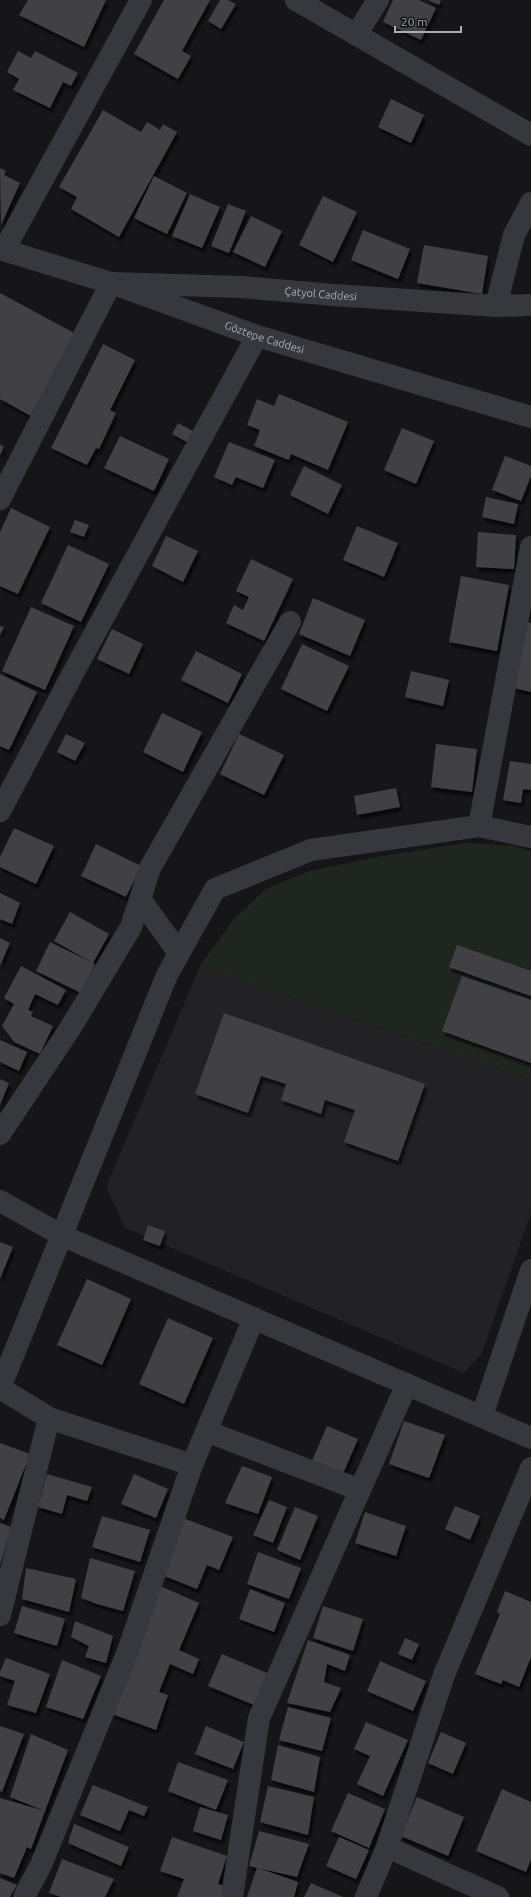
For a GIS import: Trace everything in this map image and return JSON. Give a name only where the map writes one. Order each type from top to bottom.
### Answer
[{"type":"street","points":[[2,250],[141,0]]},
{"type":"street","points":[[296,0],[531,135]]},
{"type":"street","points":[[356,35],[378,0]]},
{"type":"street","points":[[496,306],[514,235],[531,203]]},
{"type":"street","name":"Göztepe Caddesi","points":[[2,250],[111,283],[257,336],[531,417]]},
{"type":"street","points":[[0,499],[111,283]]},
{"type":"street","name":"Çatyol Caddesi","points":[[111,283],[240,287],[496,306],[531,305]]},
{"type":"street","points":[[0,811],[78,664],[257,336]]},
{"type":"street","points":[[479,826],[531,547]]},
{"type":"street","points":[[0,1134],[79,1014],[131,927],[150,868],[290,622]]},
{"type":"street","points":[[192,1464],[49,1418],[0,1388],[168,975],[179,953],[215,889],[311,850],[479,826],[531,837]]},
{"type":"street","points":[[140,899],[179,953]]},
{"type":"street","points":[[0,1201],[63,1236],[531,1438]]},
{"type":"street","points":[[482,1416],[531,1270]]},
{"type":"street","points":[[24,1897],[41,1865],[128,1651],[192,1464],[254,1318]]},
{"type":"street","points":[[232,1897],[259,1718],[407,1384]]},
{"type":"street","points":[[0,1615],[49,1418]]},
{"type":"street","points":[[206,1431],[360,1490]]},
{"type":"street","points":[[366,1897],[387,1847],[444,1675],[531,1468]]},
{"type":"street","points":[[387,1847],[498,1897]]},
{"type":"shaded area","points":[[464,843],[513,846],[531,851],[531,1080],[200,966],[233,920],[264,890],[309,871],[377,857]]},
{"type":"shaded area","points":[[200,966],[531,1080],[531,1213],[482,1353],[464,1373],[125,1228],[106,1187]]},
{"type":"building","points":[[28,0],[106,0],[84,47],[19,15]]},
{"type":"building","points":[[164,0],[210,0],[182,51],[191,56],[178,79],[134,54]]},
{"type":"building","points":[[220,0],[228,0],[236,4],[221,29],[208,21]]},
{"type":"building","points":[[393,0],[419,0],[436,8],[421,40],[383,22]]},
{"type":"building","points":[[428,0],[441,0],[439,5]]},
{"type":"building","points":[[18,51],[31,58],[35,51],[78,73],[71,86],[63,82],[50,108],[13,90],[19,79],[7,72]]},
{"type":"building","points":[[391,99],[424,115],[411,143],[378,127]]},
{"type":"building","points":[[103,110],[141,132],[147,122],[160,130],[163,124],[177,132],[119,237],[71,209],[77,197],[59,187]]},
{"type":"building","points":[[0,168],[6,171],[4,175],[20,183],[1,225]]},
{"type":"building","points":[[154,176],[187,193],[167,234],[134,218]]},
{"type":"building","points":[[190,194],[220,207],[202,248],[172,236]]},
{"type":"building","points":[[323,196],[357,212],[333,262],[299,245]]},
{"type":"building","points":[[228,204],[246,211],[229,253],[211,246]]},
{"type":"building","points":[[251,216],[282,231],[265,267],[233,252]]},
{"type":"building","points":[[363,230],[410,249],[398,279],[351,260]]},
{"type":"building","points":[[424,245],[488,256],[482,294],[417,283]]},
{"type":"building","points":[[0,293],[76,334],[31,416],[0,399]]},
{"type":"building","points":[[103,344],[135,360],[110,410],[116,413],[99,449],[96,448],[87,465],[51,448]]},
{"type":"building","points":[[279,394],[348,422],[328,470],[291,454],[289,460],[254,446],[260,430],[247,425],[257,399],[274,406]]},
{"type":"building","points":[[178,423],[193,431],[187,442],[172,434]]},
{"type":"building","points":[[402,428],[434,441],[416,484],[384,470]]},
{"type":"building","points":[[120,436],[169,459],[154,491],[104,468]]},
{"type":"building","points":[[229,442],[275,460],[263,488],[236,477],[232,485],[214,477]]},
{"type":"building","points":[[0,444],[4,447],[0,455]]},
{"type":"building","points":[[505,456],[531,466],[531,476],[521,501],[492,490]]},
{"type":"building","points":[[304,466],[342,485],[328,514],[290,495]]},
{"type":"building","points":[[486,497],[518,504],[514,524],[482,517]]},
{"type":"building","points":[[11,508],[50,527],[18,594],[0,586],[0,532]]},
{"type":"building","points":[[75,520],[89,525],[84,537],[70,532]]},
{"type":"building","points":[[357,526],[398,543],[384,577],[343,560]]},
{"type":"building","points":[[478,532],[516,535],[514,569],[476,567]]},
{"type":"building","points":[[166,536],[198,551],[183,582],[152,566]]},
{"type":"building","points":[[68,545],[109,564],[81,622],[41,603]]},
{"type":"building","points":[[251,559],[293,579],[264,641],[226,623],[234,605],[243,610],[249,597],[236,591]]},
{"type":"building","points":[[461,576],[509,585],[497,651],[449,642]]},
{"type":"building","points":[[313,598],[365,620],[350,656],[299,634]]},
{"type":"building","points":[[31,607],[74,626],[45,690],[2,671]]},
{"type":"building","points":[[528,622],[531,623],[531,692],[514,688]]},
{"type":"building","points":[[0,626],[4,627],[0,635]]},
{"type":"building","points":[[112,629],[143,644],[129,674],[97,659]]},
{"type":"building","points":[[302,644],[349,666],[327,711],[281,689]]},
{"type":"building","points":[[196,651],[242,674],[228,703],[181,680]]},
{"type":"building","points":[[411,671],[449,680],[443,706],[405,697]]},
{"type":"building","points":[[0,674],[37,692],[9,750],[0,746]]},
{"type":"building","points":[[162,713],[202,732],[183,772],[143,752]]},
{"type":"building","points":[[66,734],[85,743],[75,761],[57,752]]},
{"type":"building","points":[[239,734],[284,755],[264,795],[220,774]]},
{"type":"building","points":[[436,744],[477,749],[472,792],[431,787]]},
{"type":"building","points":[[510,761],[531,764],[531,790],[523,789],[521,803],[503,800]]},
{"type":"building","points":[[396,788],[400,807],[357,815],[354,796]]},
{"type":"building","points":[[14,828],[54,846],[36,884],[0,867],[0,857]]},
{"type":"building","points":[[96,844],[141,866],[126,897],[81,876]]},
{"type":"building","points":[[0,893],[20,903],[12,924],[0,919]]},
{"type":"building","points":[[70,912],[109,934],[93,963],[54,941]]},
{"type":"building","points":[[0,938],[10,943],[0,966]]},
{"type":"building","points":[[50,942],[95,964],[81,993],[36,971]]},
{"type":"building","points":[[457,945],[531,971],[531,996],[449,967]]},
{"type":"building","points":[[21,966],[66,990],[58,1005],[35,994],[28,1010],[33,1012],[31,1016],[53,1026],[40,1054],[14,1042],[2,1026],[14,1004],[4,998]]},
{"type":"building","points":[[462,976],[531,1000],[531,1063],[442,1031]]},
{"type":"building","points":[[224,1013],[425,1084],[398,1161],[344,1142],[355,1110],[325,1100],[321,1114],[281,1100],[286,1084],[261,1076],[248,1113],[195,1094]]},
{"type":"building","points":[[0,1040],[27,1052],[19,1071],[0,1062]]},
{"type":"building","points":[[0,1079],[9,1083],[0,1105]]},
{"type":"building","points":[[148,1225],[165,1231],[160,1246],[143,1240]]},
{"type":"building","points":[[0,1242],[13,1247],[0,1279]]},
{"type":"building","points":[[87,1279],[131,1299],[102,1365],[57,1345]]},
{"type":"building","points":[[168,1318],[213,1338],[184,1404],[139,1384]]},
{"type":"building","points":[[404,1421],[445,1435],[429,1478],[389,1464]]},
{"type":"building","points":[[327,1426],[358,1439],[342,1476],[311,1463]]},
{"type":"building","points":[[0,1443],[30,1454],[4,1520],[0,1518]]},
{"type":"building","points":[[242,1466],[272,1477],[258,1514],[225,1503]]},
{"type":"building","points":[[47,1474],[92,1487],[87,1501],[67,1495],[62,1514],[38,1507]]},
{"type":"building","points":[[134,1474],[168,1489],[156,1518],[121,1504]]},
{"type":"building","points":[[269,1500],[287,1507],[273,1543],[253,1535]]},
{"type":"building","points":[[455,1506],[480,1516],[470,1540],[445,1529]]},
{"type":"building","points":[[295,1507],[318,1516],[300,1560],[277,1550]]},
{"type":"building","points":[[365,1512],[406,1526],[396,1556],[355,1543]]},
{"type":"building","points":[[102,1516],[150,1530],[140,1562],[92,1547]]},
{"type":"building","points":[[183,1518],[233,1537],[219,1570],[207,1565],[197,1589],[164,1576]]},
{"type":"building","points":[[0,1523],[11,1527],[0,1565]]},
{"type":"building","points":[[258,1552],[301,1568],[289,1599],[247,1584]]},
{"type":"building","points":[[90,1558],[135,1571],[123,1611],[81,1598]]},
{"type":"building","points":[[26,1568],[76,1579],[69,1612],[22,1599]]},
{"type":"building","points":[[160,1586],[199,1603],[179,1650],[199,1659],[193,1674],[170,1664],[159,1692],[168,1695],[156,1730],[112,1714]]},
{"type":"building","points":[[250,1589],[285,1603],[274,1632],[239,1619]]},
{"type":"building","points":[[505,1591],[531,1602],[531,1657],[519,1687],[503,1680],[501,1684],[475,1674],[500,1614],[497,1612]]},
{"type":"building","points":[[22,1606],[65,1619],[57,1646],[14,1633]]},
{"type":"building","points":[[323,1606],[363,1619],[353,1651],[313,1638]]},
{"type":"building","points":[[75,1621],[113,1636],[106,1663],[85,1657],[89,1646],[71,1637]]},
{"type":"building","points":[[405,1638],[419,1644],[412,1660],[398,1654]]},
{"type":"building","points":[[308,1640],[350,1655],[345,1671],[327,1664],[324,1682],[341,1688],[330,1712],[287,1703]]},
{"type":"building","points":[[222,1654],[267,1673],[254,1705],[208,1686]]},
{"type":"building","points":[[6,1658],[50,1674],[36,1713],[7,1705],[15,1681],[0,1676],[0,1672]]},
{"type":"building","points":[[62,1660],[101,1676],[83,1719],[46,1707]]},
{"type":"building","points":[[380,1661],[426,1681],[413,1711],[367,1691]]},
{"type":"building","points":[[288,1707],[331,1718],[322,1751],[279,1740]]},
{"type":"building","points":[[366,1722],[408,1740],[383,1796],[357,1784],[370,1756],[354,1749]]},
{"type":"building","points":[[0,1726],[24,1734],[2,1792],[0,1791]]},
{"type":"building","points":[[206,1726],[244,1742],[233,1769],[195,1754]]},
{"type":"building","points":[[441,1732],[466,1743],[453,1774],[428,1763]]},
{"type":"building","points":[[31,1734],[68,1750],[45,1811],[10,1797]]},
{"type":"building","points":[[278,1745],[320,1757],[314,1792],[271,1780]]},
{"type":"building","points":[[178,1762],[228,1780],[216,1810],[168,1791]]},
{"type":"building","points":[[93,1785],[148,1807],[144,1816],[129,1810],[120,1831],[80,1815]]},
{"type":"building","points":[[268,1786],[314,1797],[308,1835],[260,1822]]},
{"type":"building","points":[[502,1789],[531,1802],[531,1859],[526,1872],[476,1851]]},
{"type":"building","points":[[348,1793],[385,1809],[369,1848],[331,1831]]},
{"type":"building","points":[[417,1797],[464,1817],[448,1856],[401,1836]]},
{"type":"building","points":[[0,1798],[45,1811],[31,1849],[27,1847],[14,1878],[0,1873]]},
{"type":"building","points":[[200,1807],[228,1815],[221,1840],[193,1831]]},
{"type":"building","points":[[74,1824],[129,1847],[121,1866],[68,1843]]},
{"type":"building","points":[[259,1831],[309,1844],[297,1877],[258,1868],[298,1882],[294,1897],[247,1897],[257,1868],[249,1866]]},
{"type":"building","points":[[172,1837],[227,1856],[218,1884],[227,1887],[224,1897],[177,1897],[184,1879],[160,1871]]},
{"type":"building","points":[[339,1837],[369,1850],[356,1879],[326,1866]]},
{"type":"building","points":[[62,1859],[114,1879],[105,1897],[61,1897],[49,1893]]},
{"type":"building","points":[[0,1878],[17,1885],[10,1897],[0,1897]]},
{"type":"building","points":[[311,1883],[343,1897],[304,1897]]}]
